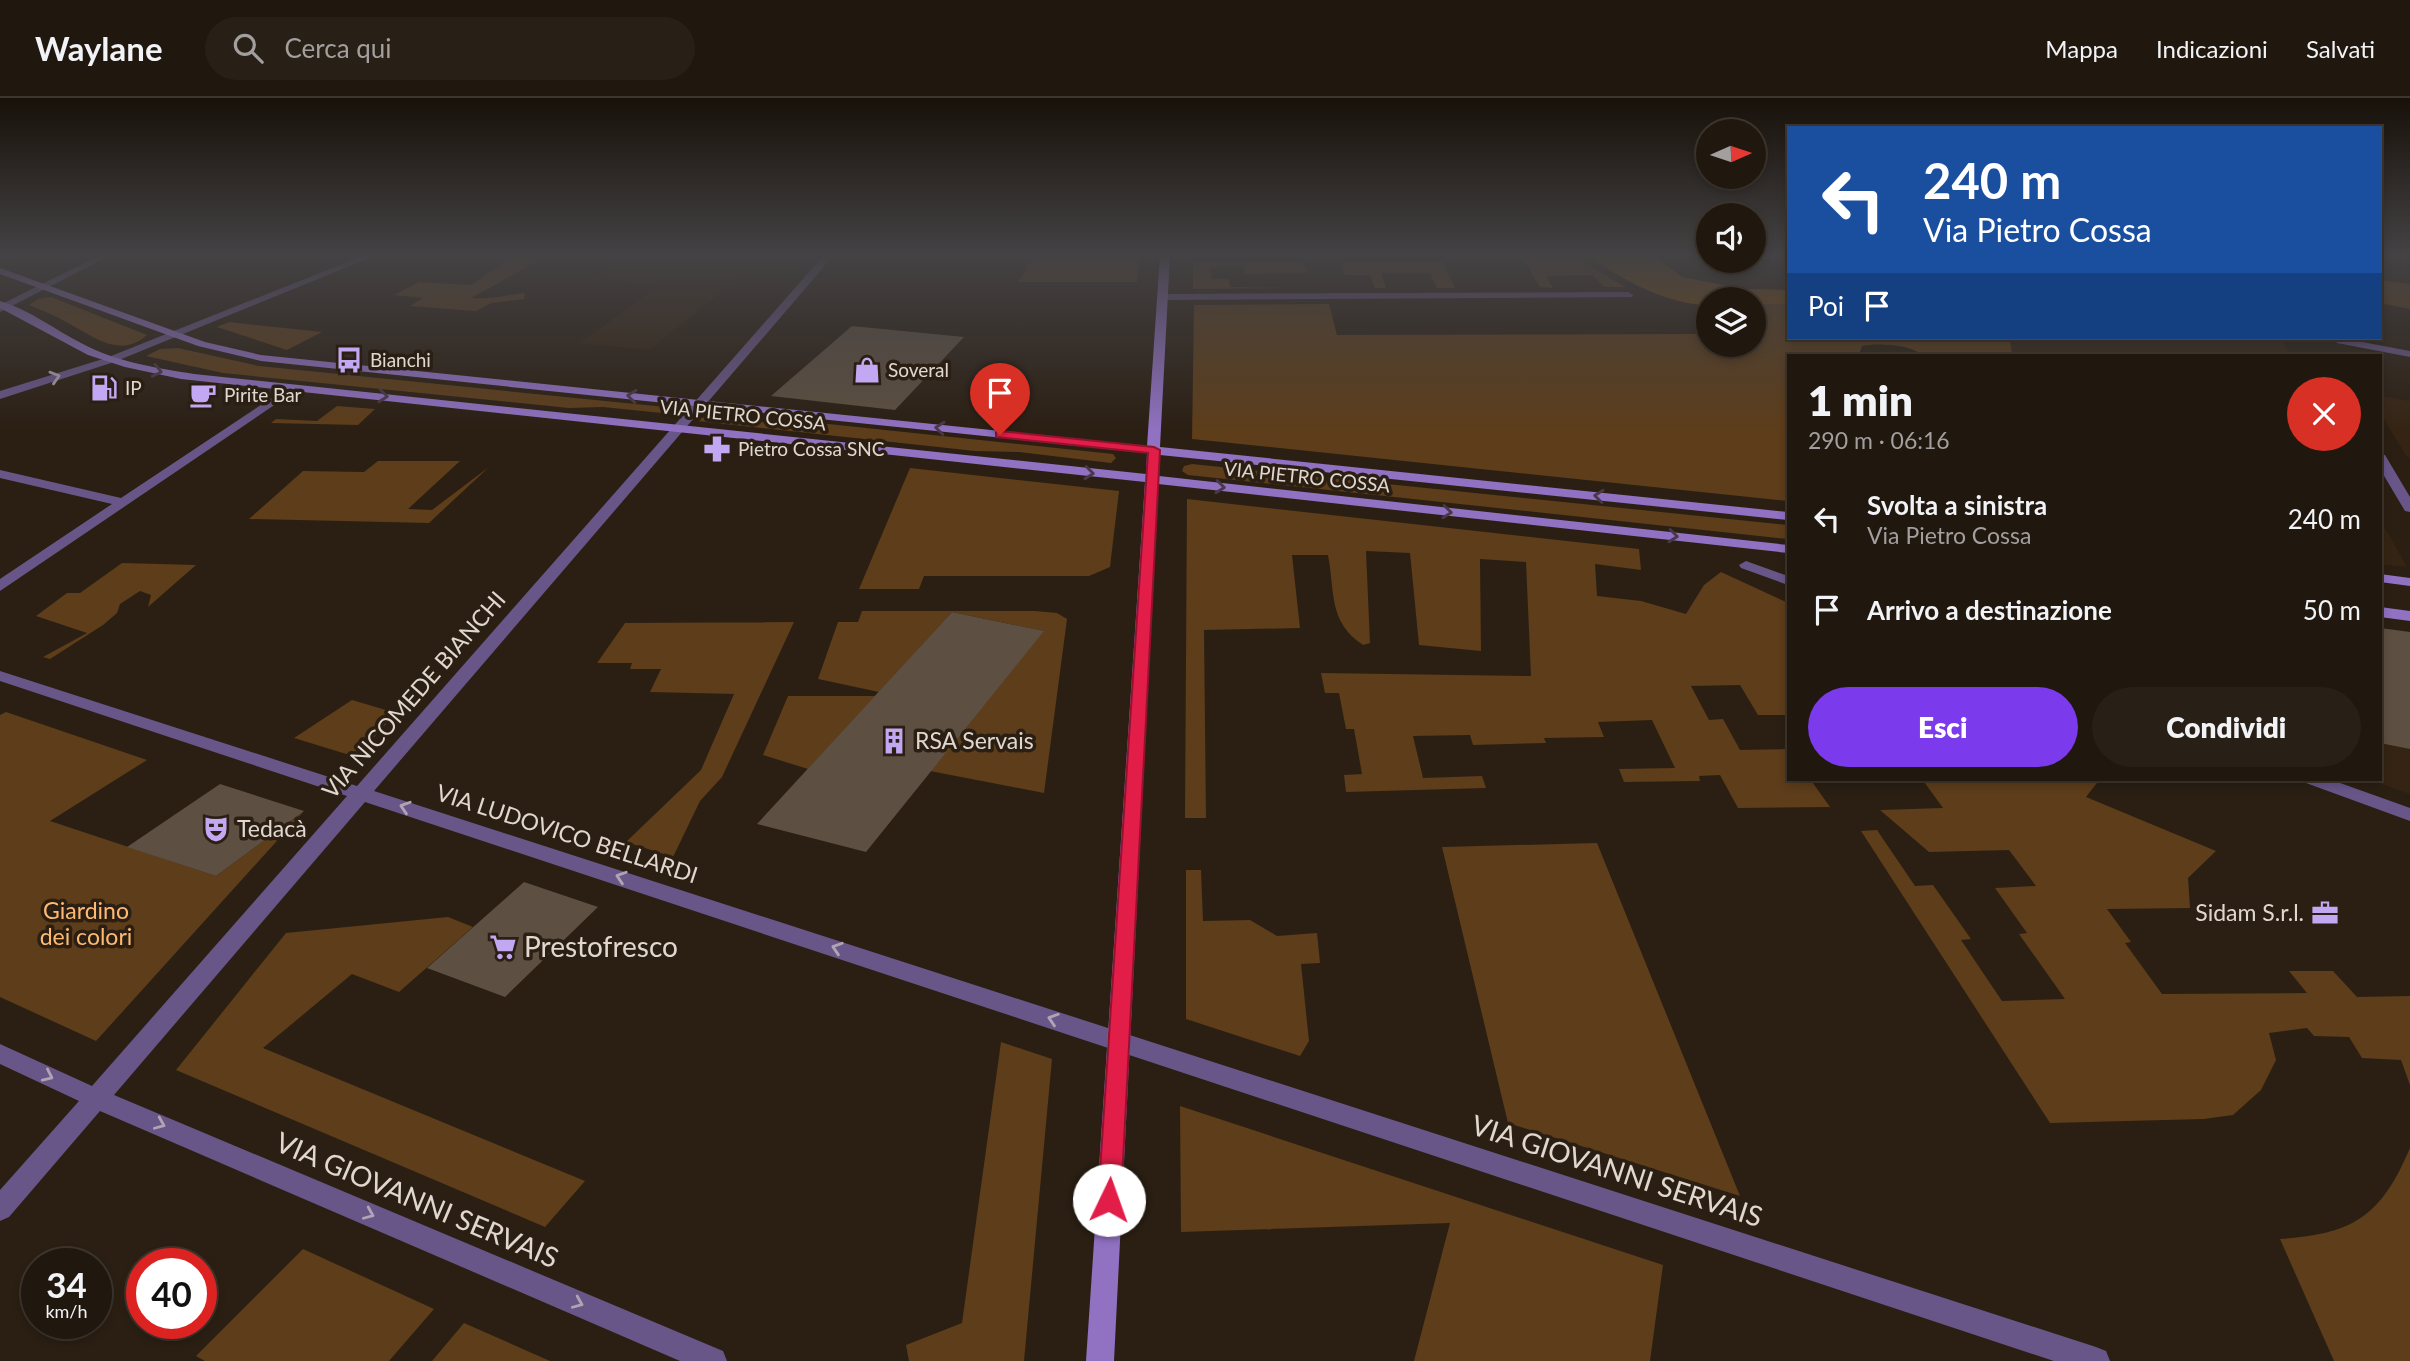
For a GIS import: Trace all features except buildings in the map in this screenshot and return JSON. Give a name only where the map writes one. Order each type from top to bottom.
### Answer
[{"type":"main road","name":"VIA PIETRO COSSA","points":[[22,314],[90,353],[194,377],[679,427],[1787,549]]},
{"type":"main road","name":"VIA PIETRO COSSA","points":[[120,314],[202,344],[261,358],[1787,516]]},
{"type":"main road","points":[[1100,1361],[1162,314]]},
{"type":"main road","points":[[2382,578],[2410,582]]},
{"type":"main road","points":[[2382,612],[2410,616]]},
{"type":"street","points":[[0,395],[110,359],[224,314]]},
{"type":"street","name":"VIA PIETRO COSSA","points":[[700,403],[778,314]]},
{"type":"street","points":[[2339,343],[2410,354]]},
{"type":"street","points":[[0,586],[295,387]]},
{"type":"street","name":"VIA NICOMEDE BIANCHI","points":[[0,1209],[700,403]]},
{"type":"street","points":[[2382,461],[2410,508]]},
{"type":"street","points":[[0,474],[123,503]]},
{"type":"street","points":[[1746,565],[1787,581]]},
{"type":"street","name":"VIA LUDOVICO BELLARDI","points":[[0,676],[1118,1040]]},
{"type":"street","points":[[2318,781],[2410,814]]},
{"type":"street","name":"VIA GIOVANNI SERVAIS","points":[[1118,1040],[2096,1361]]},
{"type":"street","name":"VIA GIOVANNI SERVAIS","points":[[0,1053],[97,1099],[713,1361]]},
{"type":"shaded area","points":[[620,314],[694,314],[649,350],[580,343]]},
{"type":"shaded area","points":[[2010,340],[2282,340],[2289,354],[2012,354]]},
{"type":"shaded area","points":[[2382,396],[2410,401],[2410,458],[2382,416]]},
{"type":"shaded area","points":[[2382,523],[2407,567],[2382,564]]},
{"type":"shaded area","points":[[2382,628],[2410,632],[2410,794],[2373,781],[2382,781]]},
{"type":"green space","points":[[49,314],[94,314],[147,335],[127,345],[107,343]]},
{"type":"green space","points":[[1194,314],[1332,314],[1337,335],[1696,334],[1696,357],[1766,357],[1766,314],[1787,314],[1787,340],[2010,340],[2012,354],[1920,354],[1893,345],[1876,345],[1862,346],[1859,354],[1787,354],[1787,501],[1192,439]]},
{"type":"green space","points":[[229,322],[322,332],[287,350],[217,327]]},
{"type":"green space","points":[[178,348],[259,366],[685,411],[672,414],[603,407],[569,408],[223,373],[146,356],[160,349]]},
{"type":"green space","points":[[337,406],[375,409],[358,425],[271,423],[276,419],[317,421]]},
{"type":"green space","points":[[712,417],[780,424],[819,423],[1113,454],[1116,458],[1111,463],[1019,452],[975,451],[698,421]]},
{"type":"green space","points":[[378,461],[460,461],[408,509],[432,510],[489,467],[429,523],[249,519],[303,471],[364,472]]},
{"type":"green space","points":[[1192,464],[1787,525],[1787,539],[1188,475],[1182,471],[1184,466]]},
{"type":"green space","points":[[910,468],[1119,491],[1110,567],[1089,576],[924,576],[919,589],[859,589]]},
{"type":"green space","points":[[1187,499],[1639,549],[1641,570],[1595,564],[1597,596],[1641,601],[1686,614],[1704,585],[1721,572],[1787,603],[1787,715],[1758,715],[1740,685],[1691,686],[1709,720],[1723,719],[1740,750],[1787,749],[1787,781],[1811,781],[1830,807],[1738,808],[1720,775],[1699,776],[1700,781],[1624,782],[1619,769],[1675,768],[1652,720],[1598,722],[1604,737],[1544,738],[1546,743],[1473,745],[1470,735],[1413,736],[1423,778],[1482,776],[1486,788],[1346,792],[1344,775],[1362,774],[1354,729],[1346,729],[1339,693],[1325,693],[1321,673],[1531,676],[1526,562],[1480,559],[1481,651],[1419,645],[1410,553],[1366,551],[1370,643],[1363,645],[1352,636],[1338,616],[1328,555],[1292,555],[1300,628],[1204,630],[1206,818],[1185,818]]},
{"type":"green space","points":[[122,563],[196,565],[148,607],[151,595],[140,591],[120,604],[117,613],[103,625],[50,659],[43,657],[87,633],[36,616],[67,593],[80,593]]},
{"type":"green space","points":[[862,611],[1035,611],[1057,613],[1067,619],[1044,793],[930,771],[1043,631],[952,612],[879,692],[818,679],[838,622],[858,622]]},
{"type":"green space","points":[[794,622],[722,777],[700,801],[673,857],[626,842],[701,770],[734,694],[650,692],[661,669],[630,669],[632,663],[597,663],[625,623]]},
{"type":"green space","points":[[788,696],[875,696],[808,769],[763,755]]},
{"type":"green space","points":[[352,700],[396,713],[356,757],[294,738]]},
{"type":"green space","name":"Giardino dei colori","points":[[6,712],[147,760],[50,821],[216,876],[304,811],[96,1041],[0,997],[0,715]]},
{"type":"green space","points":[[1923,781],[2098,781],[2086,797],[2216,851],[2188,878],[2190,908],[2107,909],[2131,942],[2125,943],[2162,994],[2307,993],[2289,971],[2333,971],[2357,997],[2410,996],[2410,1085],[2401,1060],[2362,1058],[2349,1037],[2314,1036],[2307,1028],[2269,1033],[2276,1060],[2261,1090],[2233,1115],[2204,1119],[2050,1123],[1861,831],[1877,830],[1915,886],[1933,885],[1971,939],[1961,940],[2002,1001],[2065,999],[2019,934],[2027,933],[1995,888],[2036,886],[2009,850],[1929,852],[1880,810],[1943,808]]},
{"type":"green space","points":[[1597,843],[1740,1196],[1508,1123],[1442,847]]},
{"type":"green space","points":[[1186,870],[1201,870],[1203,921],[1250,920],[1277,936],[1317,933],[1320,963],[1301,964],[1309,1041],[1300,1056],[1186,1019]]},
{"type":"green space","points":[[448,917],[473,927],[399,992],[352,974],[263,1048],[585,1181],[545,1227],[176,1070],[286,933]]},
{"type":"green space","points":[[1001,1042],[1052,1059],[1024,1361],[909,1361],[906,1345],[962,1323]]},
{"type":"green space","points":[[1180,1106],[1663,1265],[1650,1361],[1414,1361],[1450,1223],[1181,1232]]},
{"type":"green space","points":[[2410,1148],[2410,1361],[2334,1361],[2280,1239],[2327,1232],[2362,1217],[2388,1190]]},
{"type":"green space","points":[[303,1249],[434,1309],[389,1361],[205,1361],[196,1356],[213,1339],[217,1339],[217,1335]]},
{"type":"green space","points":[[464,1323],[550,1361],[432,1361]]},
{"type":"place","name":"Bianchi","points":[[349,360]]},
{"type":"place","name":"Soveral","points":[[867,370]]},
{"type":"place","name":"IP","points":[[104,388]]},
{"type":"place","name":"Pirite Bar","points":[[203,395]]},
{"type":"place","name":"Pietro Cossa SNC","points":[[717,449]]},
{"type":"place","name":"RSA Servais","points":[[894,741]]},
{"type":"place","name":"Tedacà","points":[[216,829]]},
{"type":"place","name":"Sidam S.r.l.","points":[[2325,913]]},
{"type":"place","name":"Prestofresco","points":[[503,947]]},
{"type":"route","points":[[1000,435],[1154,450],[1109,1200]]}]
